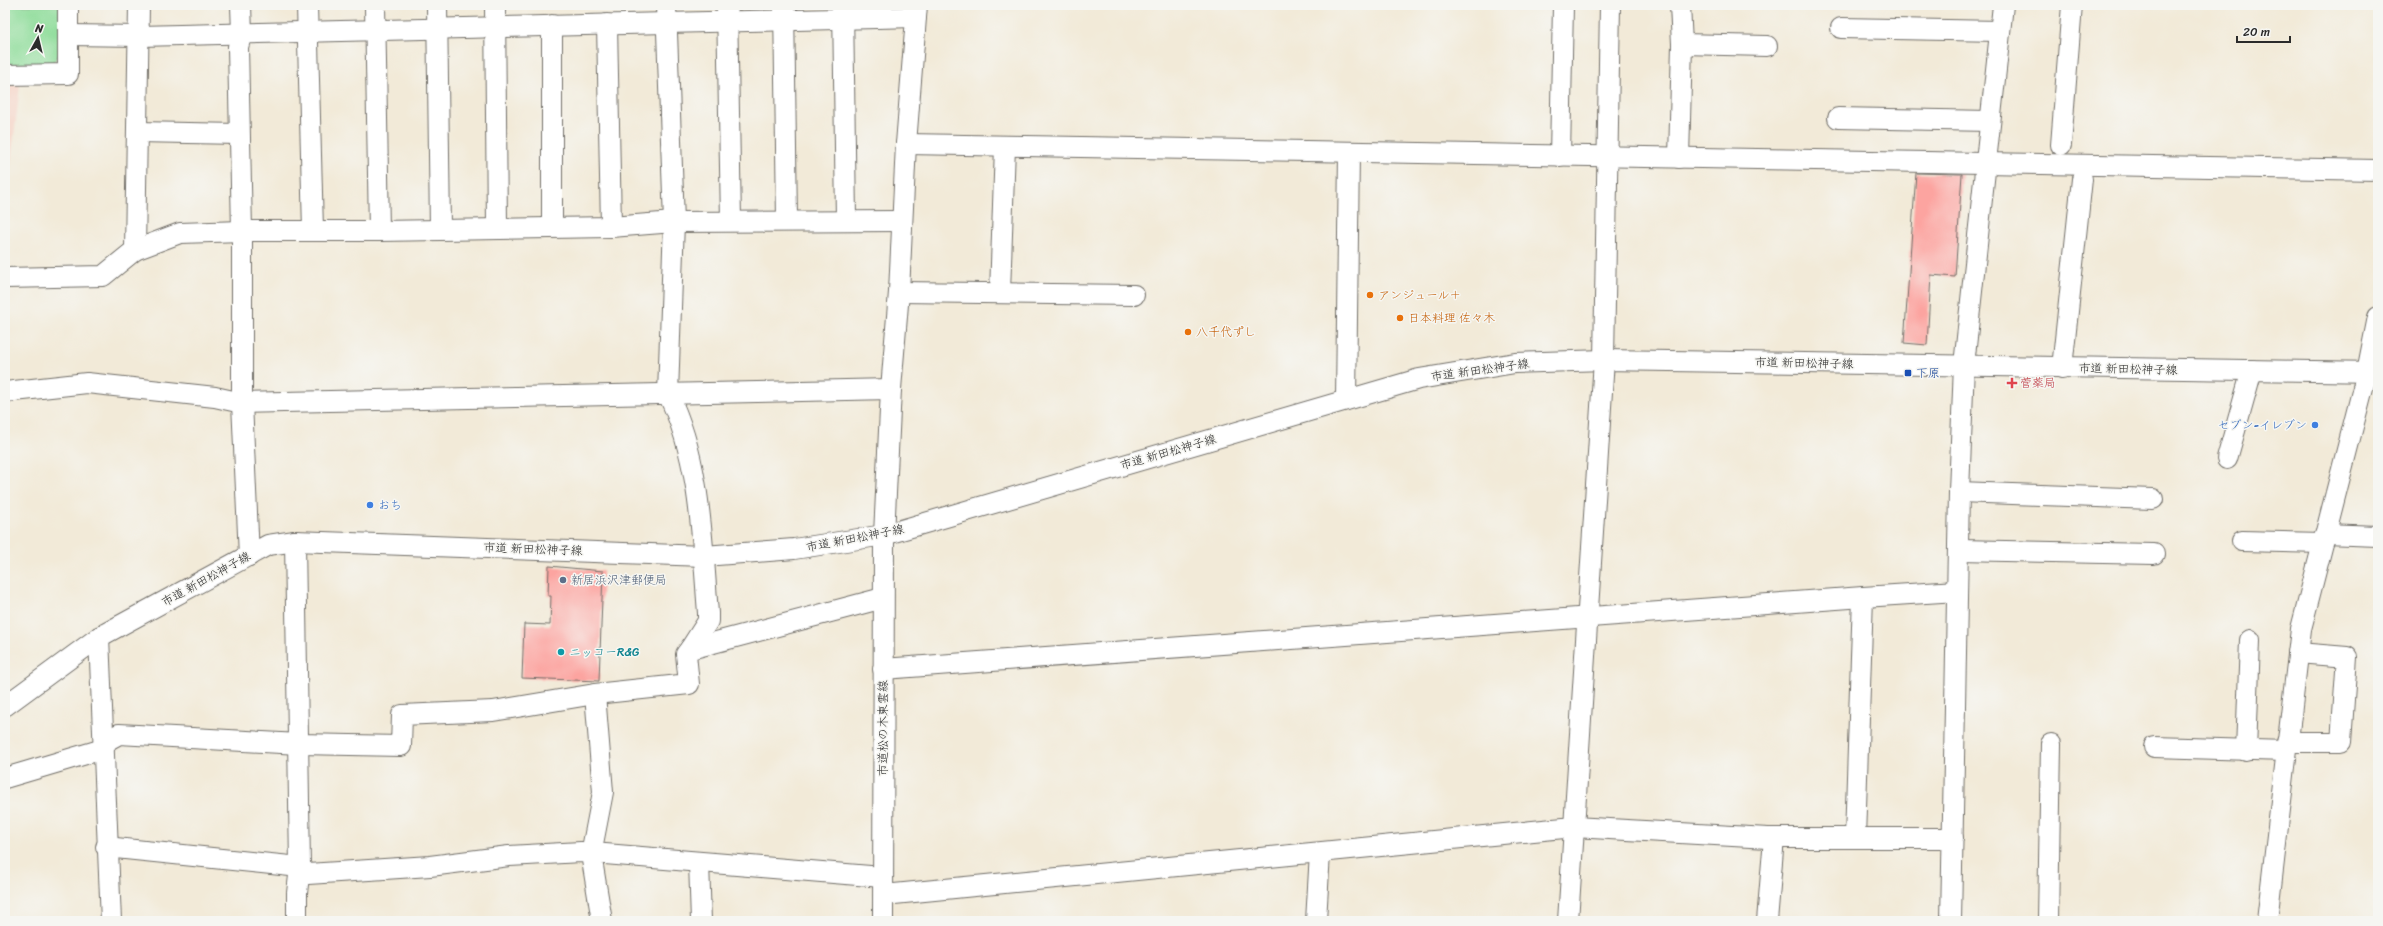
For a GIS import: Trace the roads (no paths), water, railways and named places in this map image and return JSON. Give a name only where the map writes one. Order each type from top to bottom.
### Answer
[{"type":"street","points":[[5,75],[68,74],[68,5]]},
{"type":"street","points":[[135,250],[136,132],[140,36],[139,5]]},
{"type":"street","points":[[241,5],[242,33],[238,47],[242,231],[242,403],[249,556]]},
{"type":"street","points":[[307,5],[314,230]]},
{"type":"street","points":[[375,5],[379,231]]},
{"type":"street","points":[[437,5],[440,229]]},
{"type":"street","points":[[495,5],[497,228]]},
{"type":"street","points":[[1560,156],[1563,5]]},
{"type":"street","points":[[1568,921],[1604,360],[1610,5]]},
{"type":"street","points":[[1679,158],[1682,44],[1680,5]]},
{"type":"street","points":[[1952,921],[1957,591],[1960,550],[1959,492],[1964,365],[2003,5]]},
{"type":"street","points":[[2062,145],[2072,5]]},
{"type":"street","points":[[843,11],[846,220]]},
{"type":"street","points":[[69,35],[140,36],[607,24],[667,14],[917,11]]},
{"type":"street","name":"市道松の木東雲線","points":[[883,921],[884,535],[891,389],[899,292],[901,221],[917,11]]},
{"type":"street","points":[[784,12],[787,220]]},
{"type":"street","points":[[728,13],[731,221]]},
{"type":"street","points":[[5,778],[103,749],[108,740],[119,734],[299,744],[401,746],[402,715],[493,711],[595,694],[688,684],[686,654],[708,621],[704,556],[694,475],[678,414],[668,394],[674,222],[667,14]]},
{"type":"street","points":[[607,24],[611,227]]},
{"type":"street","points":[[552,25],[552,227]]},
{"type":"street","points":[[1841,28],[2000,31]]},
{"type":"street","points":[[1682,44],[1767,46]]},
{"type":"street","points":[[1838,118],[1990,121]]},
{"type":"street","points":[[136,132],[239,134]]},
{"type":"street","points":[[906,144],[2378,170]]},
{"type":"street","points":[[1000,293],[1005,146]]},
{"type":"street","points":[[1346,400],[1350,152]]},
{"type":"street","points":[[2062,368],[2082,179]]},
{"type":"street","points":[[5,278],[103,276],[135,250],[180,233],[611,227],[674,222],[787,220],[901,221]]},
{"type":"street","points":[[899,292],[1134,295]]},
{"type":"street","points":[[2267,921],[2286,746],[2301,629],[2324,539],[2372,372],[2378,317]]},
{"type":"street","name":"市道 新田松神子線","points":[[5,706],[99,637],[268,545],[294,541],[704,556],[794,549],[884,535],[1419,379],[1516,363],[1604,360],[2372,372]]},
{"type":"street","points":[[2227,459],[2252,370]]},
{"type":"street","points":[[5,392],[87,383],[215,397],[242,403],[891,389]]},
{"type":"street","points":[[1959,492],[2153,499]]},
{"type":"street","points":[[2242,541],[2378,536]]},
{"type":"street","points":[[294,541],[299,744],[300,868],[297,893],[297,921]]},
{"type":"street","points":[[1960,550],[2154,554]]},
{"type":"street","points":[[883,668],[1957,591]]},
{"type":"street","points":[[1855,838],[1863,597]]},
{"type":"street","points":[[690,649],[883,598]]},
{"type":"street","points":[[99,637],[106,847],[111,921]]},
{"type":"street","points":[[2246,751],[2250,640]]},
{"type":"street","points":[[2154,746],[2246,751],[2286,746],[2341,742],[2347,657],[2298,653]]},
{"type":"street","points":[[595,694],[602,792],[591,854],[602,921]]},
{"type":"street","points":[[2048,921],[2051,744]]},
{"type":"street","points":[[106,847],[300,868],[308,874],[430,866],[509,856],[581,852],[699,862],[883,886],[1320,853],[1574,827],[1774,838],[1953,838]]},
{"type":"street","points":[[1767,921],[1774,838]]},
{"type":"street","points":[[1316,921],[1320,853]]},
{"type":"street","points":[[699,862],[701,921]]},
{"type":"place","name":"アンジュール＋","points":[[1370,295]]},
{"type":"place","name":"日本料理 佐々木","points":[[1400,318]]},
{"type":"place","name":"八千代ずし","points":[[1188,332]]},
{"type":"place","name":"下原","points":[[1908,373]]},
{"type":"place","name":"菅薬局","points":[[2012,383]]},
{"type":"place","name":"セブン-イレブン","points":[[2315,425]]},
{"type":"place","name":"おち","points":[[370,505]]},
{"type":"place","name":"新居浜沢津郵便局","points":[[563,580]]},
{"type":"place","name":"ニッコーR&G","points":[[561,652]]}]
